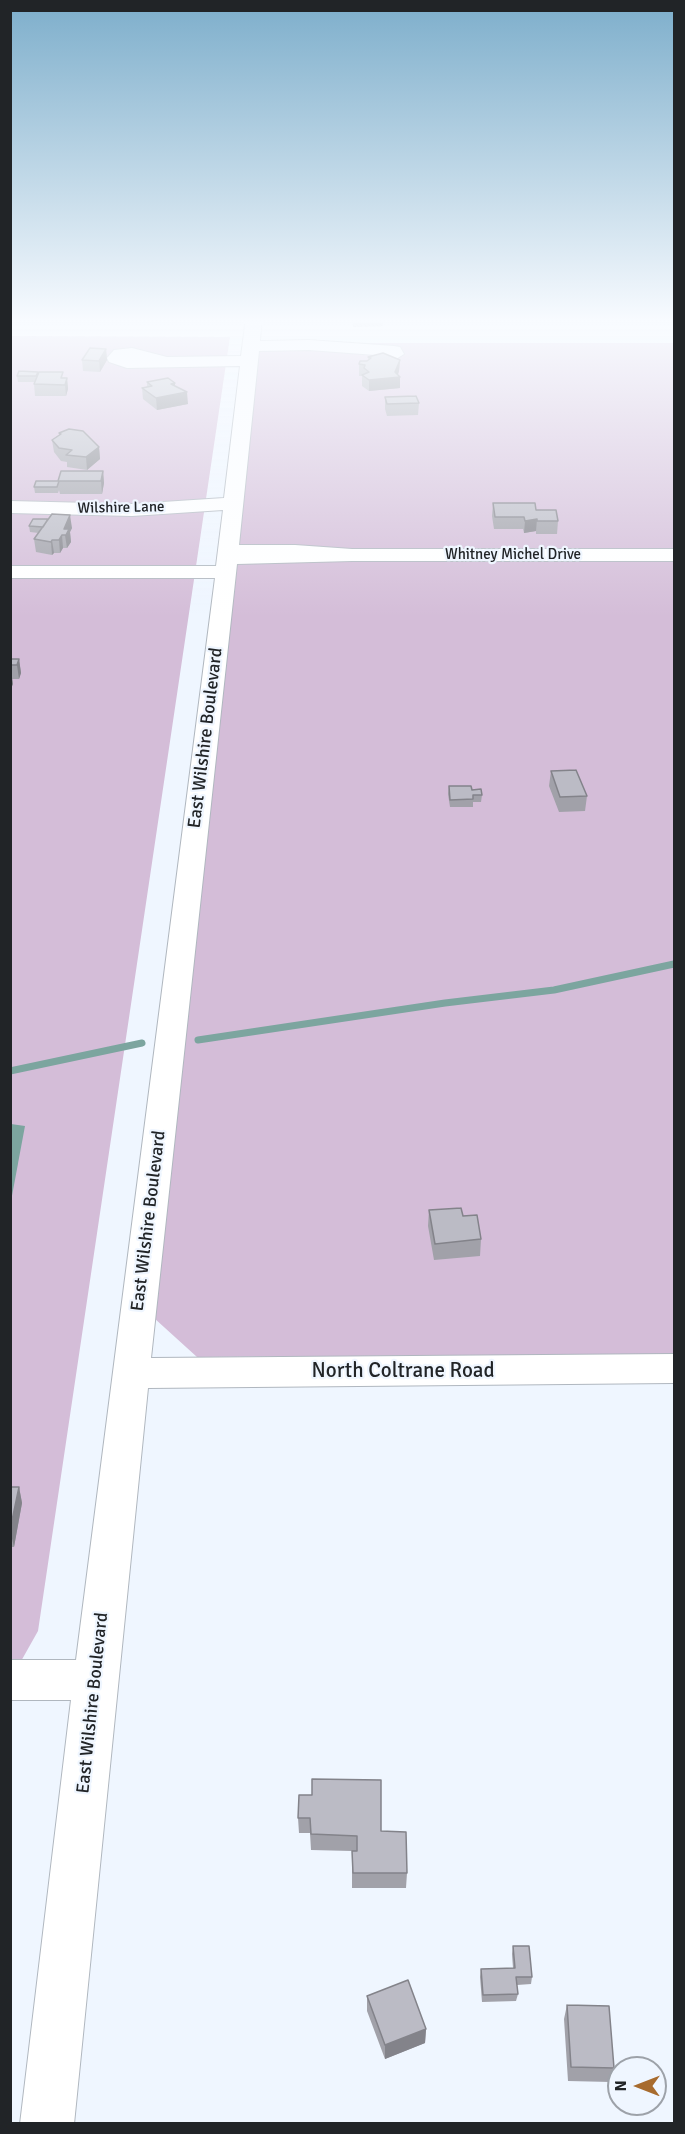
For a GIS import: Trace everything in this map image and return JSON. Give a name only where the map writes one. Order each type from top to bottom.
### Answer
[{"type":"street","name":"East Wilshire Boulevard","points":[[46,2124],[242,418]]},
{"type":"street","name":"Wilshire Lane","points":[[10,507],[132,510],[232,503]]},
{"type":"street","name":"Whitney Michel Drive","points":[[10,572],[352,555],[675,555]]},
{"type":"street","name":"North Coltrane Road","points":[[131,1373],[675,1370]]},
{"type":"street","points":[[10,1680],[96,1680]]},
{"type":"shaded area","points":[[11,418],[218,418],[38,1631],[11,1679]]},
{"type":"shaded area","points":[[250,418],[674,418],[674,1354],[197,1357],[154,1318]]},
{"type":"shaded area","points":[[10,1124],[25,1126],[11,1201]]},
{"type":"building","points":[[69,429],[83,431],[99,447],[86,457],[66,455],[72,450],[59,448],[52,440],[61,434],[59,433]]},
{"type":"building","points":[[61,471],[103,471],[101,481],[58,481]]},
{"type":"building","points":[[36,481],[59,481],[57,487],[34,487]]},
{"type":"building","points":[[493,503],[535,503],[536,510],[556,510],[558,521],[537,521],[537,519],[525,521],[524,517],[495,517]]},
{"type":"building","points":[[52,514],[70,515],[64,529],[69,529],[66,535],[51,542],[34,539]]},
{"type":"building","points":[[33,519],[48,519],[43,527],[29,526]]},
{"type":"building","points":[[10,659],[19,659],[17,665],[10,665]]},
{"type":"building","points":[[576,770],[587,796],[560,797],[551,771]]},
{"type":"building","points":[[449,786],[471,786],[472,790],[481,789],[482,795],[473,795],[473,799],[450,800]]},
{"type":"building","points":[[461,1208],[463,1216],[477,1215],[481,1239],[435,1244],[429,1210]]},
{"type":"building","points":[[10,1487],[19,1487],[10,1530]]},
{"type":"building","points":[[312,1779],[381,1780],[381,1831],[406,1832],[407,1873],[353,1873],[352,1851],[357,1851],[357,1836],[311,1834],[310,1818],[298,1818],[299,1795],[312,1795]]},
{"type":"building","points":[[513,1946],[529,1946],[532,1977],[516,1977],[518,1994],[483,1995],[481,1969],[515,1968]]},
{"type":"building","points":[[408,1980],[426,2029],[385,2045],[367,1996]]},
{"type":"building","points":[[567,2005],[609,2006],[613,2056],[607,2056],[607,2068],[571,2067]]},
{"type":"waterway","points":[[198,1040],[445,1003],[554,990],[674,964]]},
{"type":"waterway","points":[[10,1071],[142,1043]]}]
